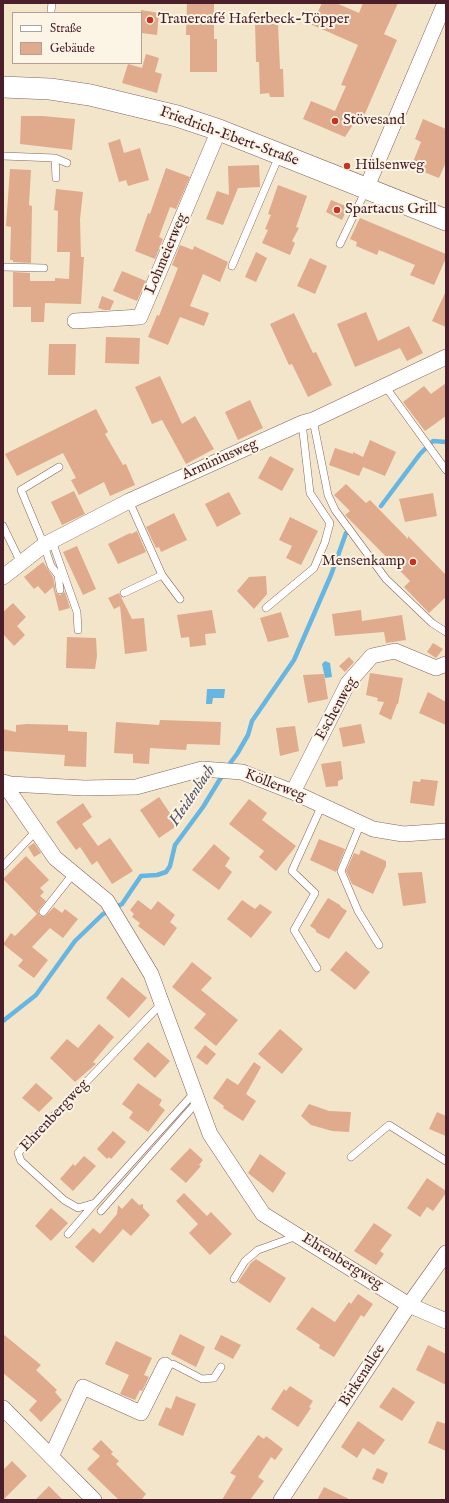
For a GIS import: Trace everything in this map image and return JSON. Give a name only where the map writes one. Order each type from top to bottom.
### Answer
[{"type":"main road","name":"Friedrich-Ebert-Straße","points":[[3,87],[50,90],[90,95],[177,116],[219,130],[446,220]]},
{"type":"street","points":[[366,189],[445,3]]},
{"type":"street","name":"Lohmeierweg","points":[[75,321],[140,317],[219,130]]},
{"type":"street","name":"Arminiusweg","points":[[3,578],[48,543],[129,502],[446,357]]},
{"type":"street","name":"Eschenweg","points":[[293,792],[348,682],[372,656],[395,651],[436,668],[446,664]]},
{"type":"street","name":"Köllerweg","points":[[7,783],[84,788],[136,787],[202,769],[242,772],[293,792],[373,828],[403,834],[446,831]]},
{"type":"street","name":"Ehrenbergweg","points":[[7,783],[8,791],[55,858],[107,901],[151,974],[210,1134],[263,1214],[410,1304],[446,1321]]},
{"type":"street","name":"Birkenallee","points":[[281,1500],[410,1304],[446,1253]]},
{"type":"street","points":[[51,1457],[84,1387],[141,1413],[165,1365]]},
{"type":"street","points":[[5,1413],[94,1500]]},
{"type":"lane","points":[[51,11],[52,3]]},
{"type":"lane","points":[[232,266],[280,154]]},
{"type":"lane","points":[[3,156],[56,158],[67,163]]},
{"type":"lane","points":[[56,158],[56,178]]},
{"type":"lane","points":[[340,244],[366,189]]},
{"type":"lane","points":[[3,267],[44,268]]},
{"type":"lane","points":[[385,386],[446,470]]},
{"type":"lane","points":[[266,608],[314,568],[325,542],[330,523],[310,493],[307,421]]},
{"type":"lane","points":[[307,421],[328,495],[335,510],[386,579],[432,623],[446,632]]},
{"type":"lane","points":[[59,467],[21,490],[48,543],[77,612],[78,630]]},
{"type":"lane","points":[[129,502],[162,575],[180,599]]},
{"type":"lane","points":[[3,526],[21,563]]},
{"type":"lane","points":[[48,543],[51,566],[58,575],[60,590]]},
{"type":"lane","points":[[124,593],[162,575]]},
{"type":"lane","points":[[317,968],[294,930],[315,893],[292,871],[322,805]]},
{"type":"lane","points":[[362,823],[341,871],[358,911],[379,944]]},
{"type":"lane","points":[[3,866],[36,831]]},
{"type":"lane","points":[[43,912],[73,874]]},
{"type":"lane","name":"Ehrenbergweg","points":[[95,1203],[78,1208],[64,1200],[21,1161],[18,1153],[162,1003]]},
{"type":"lane","points":[[68,1234],[95,1203],[196,1096]]},
{"type":"lane","points":[[101,1211],[196,1096]]},
{"type":"lane","points":[[351,1157],[389,1125],[446,1161]]},
{"type":"lane","points":[[234,1279],[245,1261],[258,1250],[298,1236]]},
{"type":"lane","points":[[165,1365],[173,1364],[202,1379],[214,1378],[221,1367]]},
{"type":"water","points":[[325,661],[330,663],[332,677],[325,678],[322,664]]},
{"type":"water","points":[[207,689],[225,689],[224,698],[213,698],[212,704],[206,704]]},
{"type":"building","points":[[187,3],[214,3],[214,39],[217,39],[217,72],[190,72],[190,35],[186,35]]},
{"type":"building","points":[[322,3],[336,3],[359,13],[363,3],[398,3],[384,34],[397,40],[364,116],[360,114],[345,137],[303,119],[311,101],[335,111],[346,86],[341,85],[358,45],[308,23],[325,22],[315,18]]},
{"type":"building","name":"Trauercafé Haferbeck-Töpper","points":[[141,10],[159,13],[157,35],[142,33]]},
{"type":"building","points":[[255,21],[271,21],[271,24],[278,24],[280,69],[283,69],[284,97],[270,97],[269,93],[260,94],[259,62],[256,62]]},
{"type":"building","points":[[146,54],[159,58],[155,72],[162,74],[157,93],[122,83],[128,64],[142,68]]},
{"type":"building","points":[[21,116],[75,119],[72,150],[20,144]]},
{"type":"building","points":[[423,119],[446,129],[446,162],[439,178],[411,167],[421,142],[415,139]]},
{"type":"building","points":[[120,139],[124,153],[140,148],[149,180],[128,186],[126,180],[119,182],[108,143]]},
{"type":"building","points":[[259,165],[260,187],[238,188],[223,225],[206,219],[217,191],[229,195],[228,166]]},
{"type":"building","points":[[166,168],[190,177],[176,209],[170,207],[159,237],[163,239],[155,259],[135,251]]},
{"type":"building","points":[[10,169],[31,170],[29,205],[32,206],[31,263],[13,262],[13,260],[10,260],[11,227],[6,226]]},
{"type":"building","points":[[278,185],[307,196],[296,227],[299,228],[292,241],[295,243],[290,255],[262,243],[268,230],[265,229],[271,215],[268,214]]},
{"type":"building","points":[[56,189],[83,192],[80,219],[81,257],[84,257],[81,304],[45,303],[44,322],[31,322],[31,307],[13,307],[13,272],[30,273],[30,281],[55,281],[55,278],[69,279],[70,252],[57,252],[58,211],[54,210]]},
{"type":"building","points":[[331,200],[348,207],[342,220],[326,212]]},
{"type":"building","points":[[360,218],[446,254],[446,258],[434,285],[410,275],[415,265],[379,250],[377,255],[356,246],[357,242],[350,239]]},
{"type":"building","points":[[180,245],[193,250],[194,246],[228,262],[220,282],[203,274],[190,306],[209,313],[204,326],[180,317],[168,345],[148,337],[157,315],[159,316],[178,268],[172,265]]},
{"type":"building","points":[[256,252],[267,258],[256,282],[245,277]]},
{"type":"building","points":[[310,258],[327,266],[315,294],[297,286]]},
{"type":"building","points":[[122,271],[146,281],[137,301],[113,291]]},
{"type":"building","points":[[446,291],[446,327],[432,321]]},
{"type":"building","points":[[102,296],[114,301],[110,310],[98,308]]},
{"type":"building","points":[[366,312],[378,341],[409,326],[423,353],[407,361],[400,348],[355,367],[337,324]]},
{"type":"building","points":[[294,313],[313,353],[316,352],[332,385],[308,397],[292,364],[289,365],[270,324]]},
{"type":"building","points":[[106,337],[140,338],[139,364],[105,363]]},
{"type":"building","points":[[49,344],[76,344],[75,375],[48,375]]},
{"type":"building","points":[[160,376],[182,424],[195,416],[214,449],[186,464],[162,420],[152,424],[135,387]]},
{"type":"building","points":[[446,383],[446,416],[425,431],[403,402],[424,386],[431,394]]},
{"type":"building","points":[[250,400],[263,428],[238,440],[225,412]]},
{"type":"building","points":[[96,409],[108,432],[105,434],[123,465],[126,464],[135,485],[110,496],[104,482],[79,495],[71,480],[76,478],[63,453],[17,476],[5,454]]},
{"type":"building","points":[[370,440],[396,452],[385,476],[363,467],[359,476],[329,465],[335,448],[353,454],[353,452],[363,457]]},
{"type":"building","points":[[270,456],[294,469],[282,491],[258,478]]},
{"type":"building","name":"Mensenkamp","points":[[346,484],[366,503],[370,500],[446,575],[446,597],[429,613],[404,587],[410,581],[345,515],[350,511],[334,495]]},
{"type":"building","points":[[74,491],[85,514],[62,525],[51,502]]},
{"type":"building","points":[[229,492],[241,514],[217,527],[205,504]]},
{"type":"building","points":[[433,493],[437,516],[405,522],[399,499]]},
{"type":"building","points":[[174,513],[187,540],[161,552],[159,547],[156,548],[146,527]]},
{"type":"building","points":[[290,517],[318,531],[301,565],[286,558],[292,546],[279,540]]},
{"type":"building","points":[[137,531],[146,552],[118,564],[108,544]]},
{"type":"building","points":[[77,546],[96,589],[83,595],[63,552]]},
{"type":"building","points":[[43,562],[53,577],[56,593],[60,595],[65,592],[70,608],[59,611],[53,587],[45,594],[38,586],[34,589],[24,577]]},
{"type":"building","points":[[266,576],[267,594],[254,609],[237,591],[249,577]]},
{"type":"building","points":[[119,593],[132,619],[144,618],[147,651],[125,654],[120,606],[114,609],[108,598]]},
{"type":"building","points":[[13,603],[26,617],[17,626],[25,635],[14,646],[3,634],[3,612]]},
{"type":"building","points":[[212,610],[216,633],[205,634],[206,645],[190,647],[189,637],[181,638],[177,615]]},
{"type":"building","points":[[361,610],[362,621],[402,615],[406,640],[386,643],[384,632],[335,636],[332,614]]},
{"type":"building","points":[[281,612],[289,637],[268,642],[260,618]]},
{"type":"building","points":[[67,637],[96,638],[97,656],[95,669],[66,668]]},
{"type":"building","points":[[433,643],[443,649],[436,658],[427,652]]},
{"type":"building","points":[[349,657],[354,662],[345,672],[339,666]]},
{"type":"building","points":[[370,673],[403,678],[398,704],[391,720],[379,714],[384,702],[377,701],[378,698],[366,695]]},
{"type":"building","points":[[324,674],[328,699],[308,703],[303,675]]},
{"type":"building","points":[[428,692],[446,702],[446,725],[419,713]]},
{"type":"building","points":[[160,720],[221,722],[220,745],[187,744],[186,750],[150,748],[149,764],[133,763],[133,754],[114,753],[116,722],[159,725]]},
{"type":"building","points":[[361,724],[365,743],[343,747],[339,728]]},
{"type":"building","points":[[16,725],[68,725],[68,731],[87,732],[86,767],[64,766],[65,755],[3,751],[3,729],[16,732]]},
{"type":"building","points":[[295,726],[299,751],[280,756],[276,728]]},
{"type":"building","points":[[341,761],[343,779],[338,781],[338,786],[326,787],[321,764]]},
{"type":"building","points":[[421,779],[438,781],[434,806],[410,803],[413,781],[420,782]]},
{"type":"building","points":[[159,797],[178,825],[159,838],[140,810]]},
{"type":"building","points":[[249,799],[267,813],[262,820],[296,846],[276,871],[259,857],[264,851],[229,824]]},
{"type":"building","points":[[83,803],[92,817],[82,824],[98,846],[110,838],[133,871],[112,884],[97,861],[92,865],[80,847],[76,850],[56,822]]},
{"type":"building","points":[[319,839],[345,849],[336,872],[310,860]]},
{"type":"building","points":[[34,843],[41,853],[34,857],[28,847]]},
{"type":"building","points":[[214,844],[230,858],[225,866],[232,872],[219,890],[192,870]]},
{"type":"building","points":[[361,850],[386,861],[386,866],[373,894],[352,884],[346,871],[354,853],[359,855]]},
{"type":"building","points":[[26,856],[49,880],[40,888],[44,892],[40,896],[46,901],[38,911],[40,916],[45,916],[54,907],[62,913],[65,909],[78,919],[63,938],[50,928],[32,947],[48,960],[34,978],[18,966],[23,960],[3,944],[11,933],[15,936],[37,914],[3,879]]},
{"type":"building","points":[[422,872],[426,903],[403,906],[398,873]]},
{"type":"building","points":[[328,898],[347,911],[329,939],[316,932],[316,930],[310,926]]},
{"type":"building","points":[[138,900],[151,910],[158,901],[175,915],[170,922],[177,928],[164,946],[138,926],[140,923],[132,917],[134,914],[130,910]]},
{"type":"building","points":[[242,900],[255,909],[260,904],[272,912],[251,938],[227,919]]},
{"type":"building","points":[[346,951],[370,972],[355,990],[330,970]]},
{"type":"building","points":[[192,962],[212,978],[201,990],[238,1020],[216,1046],[194,1028],[206,1014],[172,987]]},
{"type":"building","points":[[122,977],[147,998],[129,1018],[106,998]]},
{"type":"building","points":[[99,1024],[114,1037],[93,1062],[96,1064],[75,1082],[50,1058],[67,1039],[78,1048]]},
{"type":"building","points":[[280,1029],[303,1049],[282,1074],[258,1054]]},
{"type":"building","points":[[148,1042],[170,1061],[155,1078],[133,1059]]},
{"type":"building","points":[[205,1045],[216,1054],[207,1065],[196,1057]]},
{"type":"building","points":[[254,1062],[261,1067],[246,1094],[256,1101],[243,1121],[223,1108],[224,1106],[213,1098],[227,1078],[238,1085]]},
{"type":"building","points":[[36,1083],[53,1098],[39,1112],[22,1098]]},
{"type":"building","points":[[138,1083],[162,1100],[159,1105],[165,1110],[148,1132],[129,1118],[133,1112],[122,1104]]},
{"type":"building","points":[[309,1104],[329,1111],[351,1112],[349,1132],[332,1131],[311,1125],[301,1116]]},
{"type":"building","points":[[437,1112],[446,1116],[446,1136],[429,1129]]},
{"type":"building","points":[[113,1131],[126,1142],[111,1159],[109,1157],[107,1159],[97,1149]]},
{"type":"building","points":[[190,1148],[203,1160],[199,1165],[201,1166],[186,1183],[170,1169]]},
{"type":"building","points":[[260,1154],[286,1173],[273,1193],[248,1173]]},
{"type":"building","points":[[84,1156],[96,1166],[73,1191],[60,1179],[73,1164],[75,1166]]},
{"type":"building","points":[[427,1178],[446,1191],[446,1193],[433,1211],[427,1207],[420,1217],[407,1208]]},
{"type":"building","points":[[184,1193],[207,1216],[211,1212],[232,1234],[210,1255],[189,1233],[198,1224],[176,1201]]},
{"type":"building","points":[[132,1198],[139,1205],[143,1204],[143,1208],[150,1215],[131,1236],[123,1229],[93,1263],[75,1247],[93,1228],[100,1234],[117,1214],[118,1205],[122,1209]]},
{"type":"building","points":[[51,1208],[68,1223],[51,1241],[35,1226]]},
{"type":"building","points":[[374,1223],[392,1235],[380,1251],[384,1254],[376,1265],[354,1251]]},
{"type":"building","points":[[256,1259],[286,1278],[270,1303],[238,1282],[251,1263]]},
{"type":"building","points":[[358,1294],[373,1304],[364,1317],[361,1315],[334,1357],[319,1348],[320,1345],[296,1329],[312,1307],[335,1322],[349,1302],[351,1304]]},
{"type":"building","points":[[3,1334],[41,1365],[36,1370],[57,1390],[55,1392],[62,1400],[41,1422],[29,1410],[37,1401],[3,1373]]},
{"type":"building","points":[[180,1334],[205,1347],[196,1367],[171,1354]]},
{"type":"building","points":[[221,1335],[241,1345],[233,1359],[214,1349]]},
{"type":"building","points":[[116,1341],[152,1358],[144,1375],[149,1377],[142,1391],[140,1390],[135,1400],[120,1394],[129,1375],[105,1364]]},
{"type":"building","points":[[428,1345],[446,1354],[446,1385],[416,1370]]},
{"type":"building","points":[[290,1386],[313,1401],[309,1407],[311,1408],[298,1427],[271,1409],[284,1389],[286,1391]]},
{"type":"building","points":[[393,1387],[415,1402],[402,1421],[379,1407]]},
{"type":"building","points":[[176,1396],[196,1404],[183,1436],[158,1425],[166,1407],[171,1409]]},
{"type":"building","points":[[358,1421],[385,1440],[374,1455],[363,1448],[357,1458],[341,1447]]},
{"type":"building","points":[[437,1421],[446,1424],[446,1451],[428,1443]]},
{"type":"building","points":[[258,1435],[264,1439],[266,1436],[283,1449],[275,1460],[271,1457],[258,1477],[264,1481],[250,1500],[222,1500],[236,1476],[230,1473]]},
{"type":"building","points":[[101,1440],[113,1452],[111,1454],[119,1461],[116,1464],[146,1494],[141,1500],[119,1500],[87,1469],[100,1456],[92,1449]]},
{"type":"building","points":[[12,1461],[27,1476],[3,1500],[3,1470]]},
{"type":"building","points":[[377,1468],[388,1473],[383,1484],[372,1479]]},
{"type":"building","points":[[49,1486],[63,1500],[35,1500]]},
{"type":"building","points":[[324,1487],[351,1500],[317,1500]]},
{"type":"waterway","name":"Heidenbach","points":[[381,506],[420,454],[433,441],[446,442]]},
{"type":"waterway","name":"Heidenbach","points":[[3,1021],[36,995],[75,941],[103,914],[122,904],[141,876],[157,875],[166,872],[170,866],[175,845],[203,807],[248,735],[252,721],[294,660],[331,575],[346,533]]},
{"type":"place","name":"Trauercafé Haferbeck-Töpper","points":[[150,20]]},
{"type":"place","name":"Stövesand","points":[[335,121]]},
{"type":"place","name":"Hülsenweg","points":[[347,166]]},
{"type":"place","name":"Spartacus Grill","points":[[337,210]]},
{"type":"place","name":"Mensenkamp","points":[[413,562]]}]
